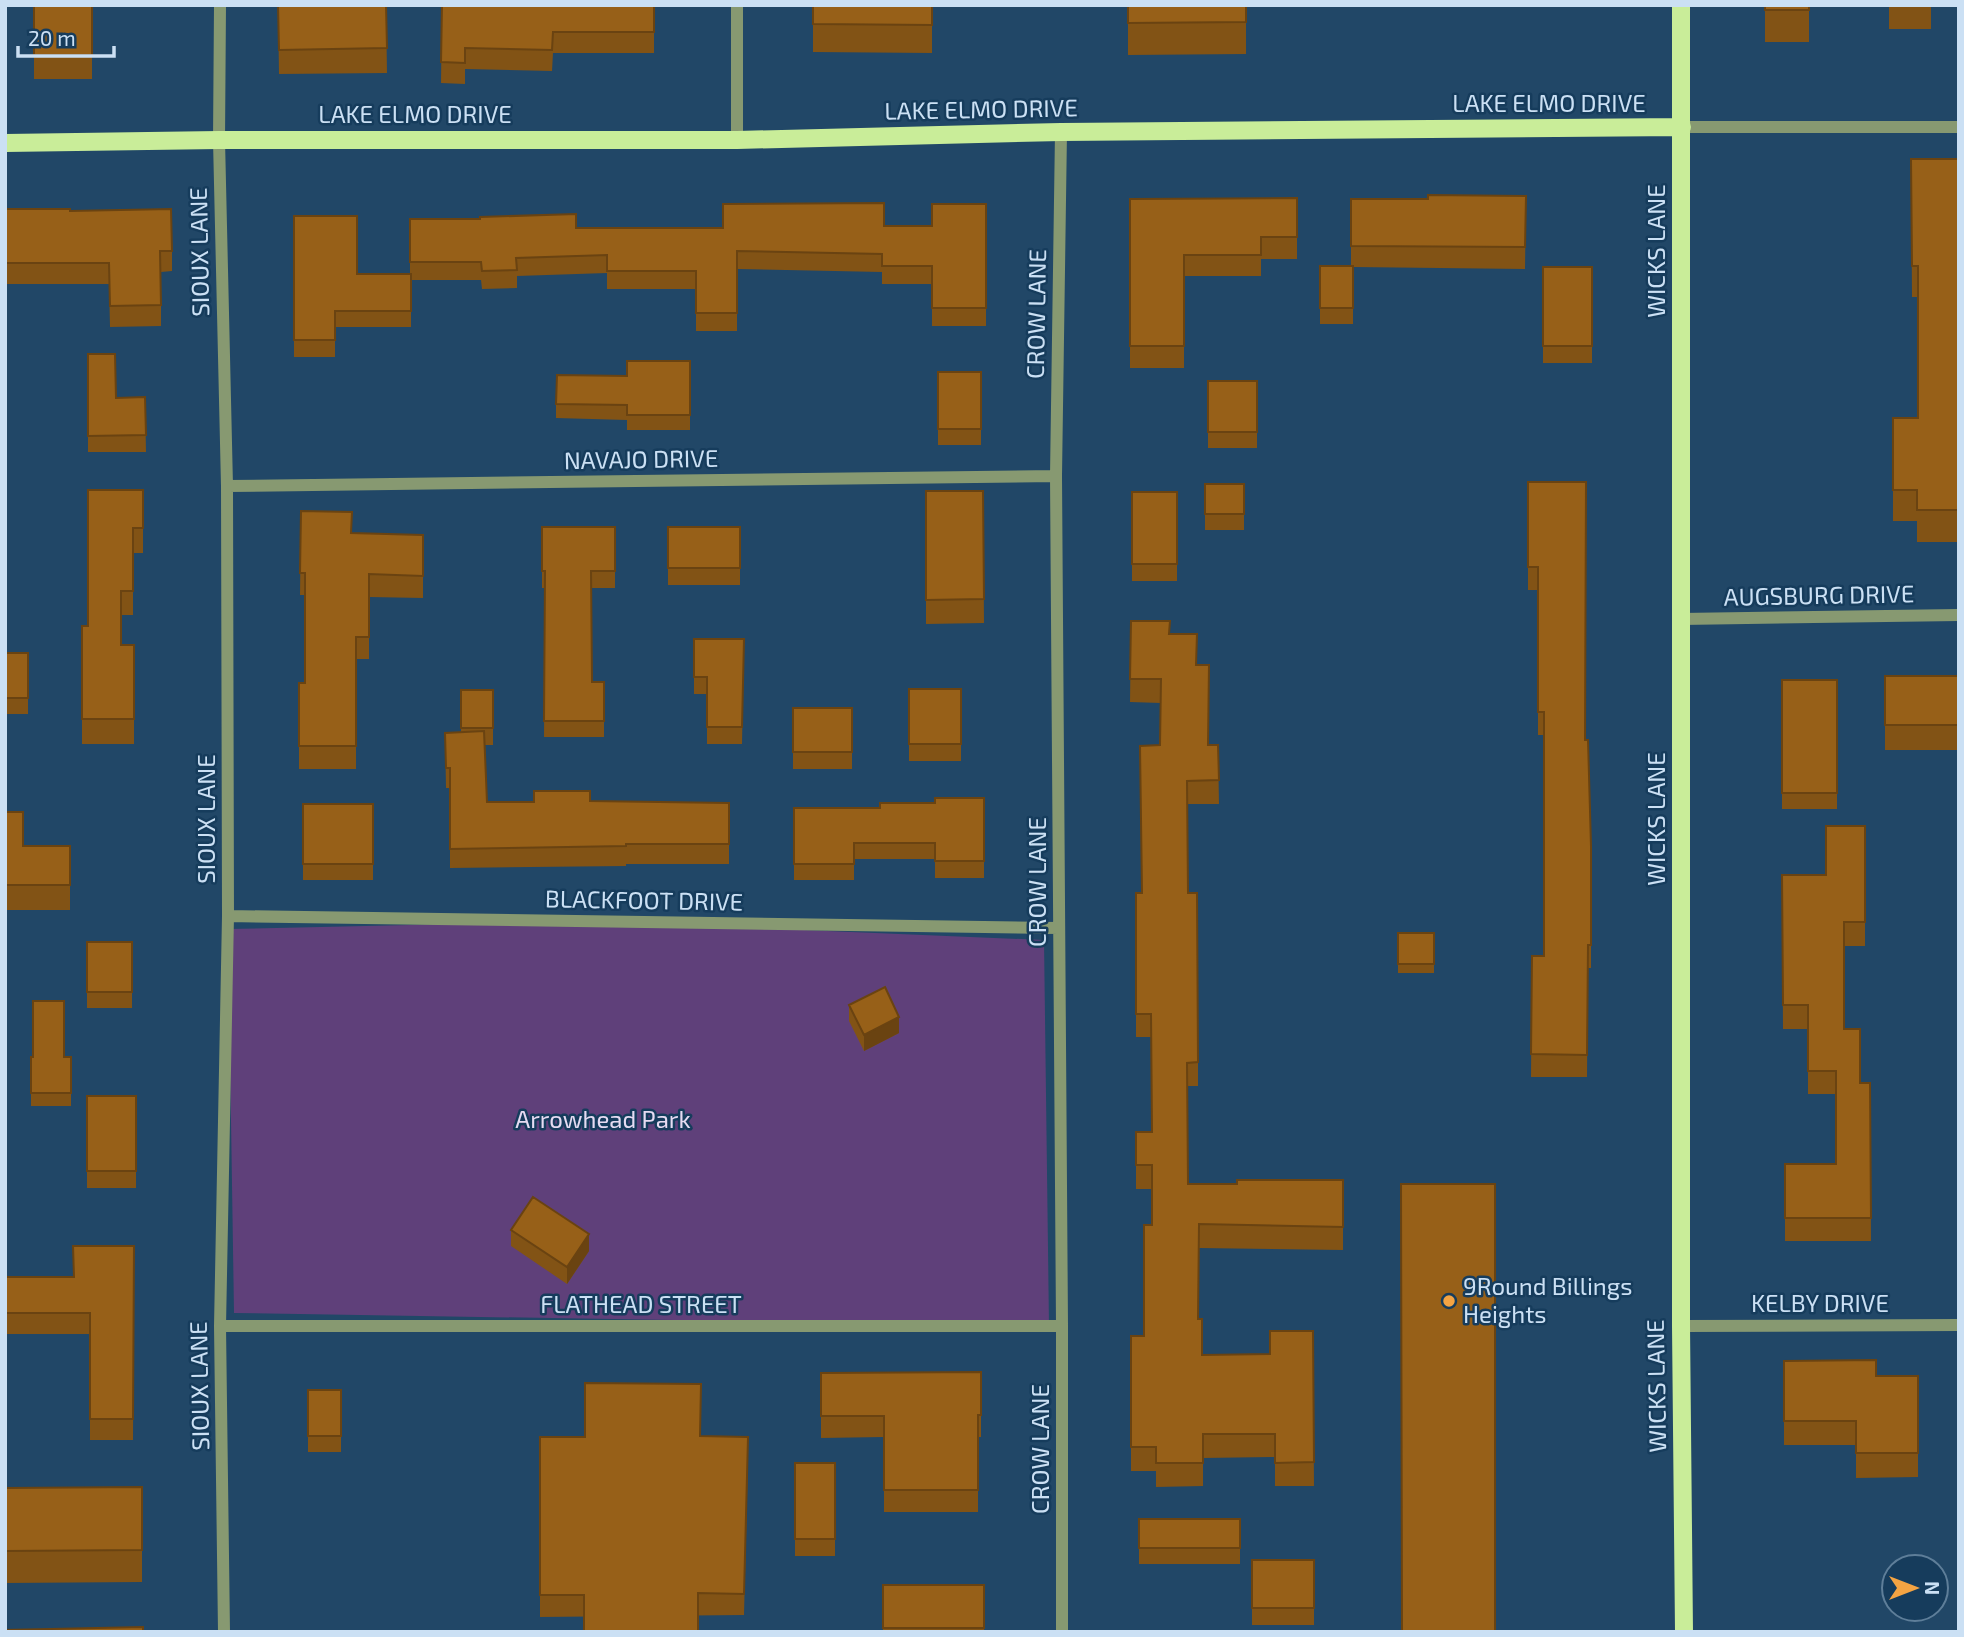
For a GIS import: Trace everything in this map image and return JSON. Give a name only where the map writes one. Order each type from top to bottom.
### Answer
[{"type":"main road","name":"WICKS LANE","points":[[1681,5],[1681,1326],[1684,1632]]},
{"type":"main road","name":"LAKE ELMO DRIVE","points":[[5,143],[219,140],[737,140],[1061,132],[1682,127]]},
{"type":"street","name":"SIOUX LANE","points":[[220,5],[219,140],[227,486],[228,916],[220,1326],[224,1632]]},
{"type":"street","points":[[737,5],[737,140]]},
{"type":"street","name":"LAKE ELMO DRIVE","points":[[1682,127],[1959,127]]},
{"type":"street","name":"CROW LANE","points":[[1061,132],[1056,476],[1062,1632]]},
{"type":"street","name":"NAVAJO DRIVE","points":[[227,486],[1056,476]]},
{"type":"street","name":"AUGSBURG DRIVE","points":[[1681,619],[1959,615]]},
{"type":"street","name":"BLACKFOOT DRIVE","points":[[228,916],[1059,928]]},
{"type":"street","name":"KELBY DRIVE","points":[[1681,1326],[1959,1325]]},
{"type":"street","name":"FLATHEAD STREET","points":[[220,1326],[1062,1326]]},
{"type":"green space","name":"Arrowhead Park","points":[[592,921],[1044,940],[1049,1326],[234,1313],[228,929]]},
{"type":"building","points":[[34,5],[92,5],[92,55],[34,55]]},
{"type":"building","points":[[278,5],[386,5],[387,48],[279,50]]},
{"type":"building","points":[[442,5],[654,5],[654,32],[553,32],[552,50],[465,48],[465,63],[441,62]]},
{"type":"building","points":[[813,5],[932,5],[932,25],[813,24]]},
{"type":"building","points":[[1128,5],[1246,5],[1246,22],[1128,23]]},
{"type":"building","points":[[1765,5],[1809,5],[1809,10],[1765,10]]},
{"type":"building","points":[[1911,159],[1959,159],[1959,510],[1917,510],[1917,490],[1893,490],[1893,418],[1918,418],[1918,266],[1912,266]]},
{"type":"building","points":[[1428,195],[1526,196],[1525,247],[1351,246],[1351,199],[1428,199]]},
{"type":"building","points":[[1297,198],[1297,237],[1261,237],[1261,255],[1184,255],[1184,346],[1130,346],[1130,199]]},
{"type":"building","points":[[884,203],[884,226],[932,226],[932,204],[986,204],[986,308],[932,308],[932,266],[882,266],[882,254],[737,251],[737,313],[696,313],[696,271],[607,271],[607,255],[516,258],[517,270],[482,271],[481,262],[410,262],[410,219],[480,219],[576,214],[576,228],[723,228],[723,204]]},
{"type":"building","points":[[5,209],[171,209],[172,251],[160,251],[161,305],[110,306],[109,263],[5,263]]},
{"type":"building","points":[[294,216],[357,216],[357,274],[411,274],[411,311],[335,311],[335,340],[294,340]]},
{"type":"building","points":[[1320,266],[1353,266],[1353,308],[1320,308]]},
{"type":"building","points":[[1543,267],[1592,267],[1592,346],[1543,346]]},
{"type":"building","points":[[88,354],[115,354],[116,398],[145,397],[146,435],[88,436]]},
{"type":"building","points":[[627,361],[690,361],[690,415],[627,415],[627,405],[556,404],[557,375],[627,376]]},
{"type":"building","points":[[938,372],[981,372],[981,429],[938,429]]},
{"type":"building","points":[[1208,381],[1257,381],[1257,432],[1208,432]]},
{"type":"building","points":[[1528,482],[1586,482],[1585,740],[1588,740],[1591,846],[1587,1055],[1531,1054],[1532,956],[1544,956],[1544,712],[1538,712],[1538,567],[1528,567]]},
{"type":"building","points":[[1205,484],[1244,484],[1244,514],[1205,514]]},
{"type":"building","points":[[88,490],[143,490],[143,528],[133,528],[133,591],[121,591],[121,645],[134,645],[134,719],[82,719],[82,626],[88,626]]},
{"type":"building","points":[[926,491],[983,491],[984,599],[926,600]]},
{"type":"building","points":[[1132,492],[1177,492],[1177,564],[1132,564]]},
{"type":"building","points":[[301,511],[352,512],[351,533],[423,535],[423,576],[369,574],[369,637],[356,637],[356,746],[299,746],[299,683],[305,683],[305,573],[300,573]]},
{"type":"building","points":[[542,527],[615,527],[615,571],[591,571],[592,682],[604,682],[604,721],[544,721],[545,571],[542,571]]},
{"type":"building","points":[[668,527],[740,527],[740,568],[668,568]]},
{"type":"building","points":[[1131,621],[1170,621],[1169,634],[1197,634],[1196,665],[1209,665],[1208,745],[1218,745],[1219,780],[1187,781],[1188,893],[1197,893],[1198,1062],[1187,1063],[1188,1184],[1237,1184],[1237,1180],[1343,1180],[1343,1227],[1199,1224],[1198,1319],[1202,1319],[1202,1355],[1270,1354],[1270,1331],[1313,1331],[1314,1462],[1275,1463],[1275,1434],[1203,1434],[1203,1463],[1156,1463],[1156,1447],[1131,1447],[1131,1336],[1144,1336],[1144,1225],[1152,1225],[1152,1165],[1136,1165],[1136,1132],[1152,1132],[1151,1014],[1136,1014],[1136,893],[1142,893],[1140,746],[1160,745],[1161,679],[1130,679]]},
{"type":"building","points":[[694,639],[744,639],[742,727],[707,727],[707,677],[694,677]]},
{"type":"building","points":[[5,653],[28,653],[28,698],[5,698]]},
{"type":"building","points":[[1885,676],[1959,676],[1959,725],[1885,725]]},
{"type":"building","points":[[1782,680],[1837,680],[1837,793],[1782,793]]},
{"type":"building","points":[[909,689],[961,689],[961,744],[909,744]]},
{"type":"building","points":[[461,690],[493,690],[493,728],[461,728]]},
{"type":"building","points":[[793,708],[852,708],[852,752],[793,752]]},
{"type":"building","points":[[484,731],[487,802],[534,802],[534,791],[590,791],[590,801],[729,803],[729,844],[450,849],[450,768],[446,768],[445,733]]},
{"type":"building","points":[[935,798],[984,798],[984,861],[935,861],[935,843],[854,843],[854,864],[794,864],[794,808],[880,808],[880,803],[935,803]]},
{"type":"building","points":[[303,804],[373,804],[373,864],[303,864]]},
{"type":"building","points":[[5,812],[23,812],[23,846],[70,846],[70,885],[5,885]]},
{"type":"building","points":[[1826,826],[1865,826],[1865,922],[1844,922],[1844,1029],[1860,1029],[1860,1083],[1870,1083],[1871,1218],[1785,1218],[1785,1164],[1836,1164],[1836,1071],[1808,1071],[1808,1005],[1783,1005],[1782,875],[1826,875]]},
{"type":"building","points":[[1398,933],[1434,933],[1434,964],[1398,964]]},
{"type":"building","points":[[87,942],[132,942],[132,992],[87,992]]},
{"type":"building","points":[[885,987],[899,1017],[864,1035],[849,1005]]},
{"type":"building","points":[[33,1001],[64,1001],[64,1057],[71,1057],[71,1093],[31,1093]]},
{"type":"building","points":[[87,1096],[136,1096],[136,1171],[87,1171]]},
{"type":"building","points":[[1401,1184],[1495,1184],[1495,1632],[1402,1632]]},
{"type":"building","points":[[533,1197],[589,1234],[567,1267],[511,1230]]},
{"type":"building","points":[[73,1246],[134,1246],[133,1419],[90,1419],[90,1313],[5,1313],[5,1277],[74,1277]]},
{"type":"building","points":[[1876,1360],[1876,1376],[1918,1376],[1918,1453],[1856,1453],[1856,1421],[1784,1421],[1784,1361]]},
{"type":"building","points":[[981,1372],[978,1490],[884,1490],[884,1416],[821,1416],[821,1373]]},
{"type":"building","points":[[585,1383],[701,1384],[700,1436],[748,1437],[744,1594],[698,1593],[698,1632],[584,1632],[584,1595],[540,1595],[540,1437],[585,1437]]},
{"type":"building","points":[[308,1390],[341,1390],[341,1436],[308,1436]]},
{"type":"building","points":[[795,1463],[835,1463],[835,1539],[795,1539]]},
{"type":"building","points":[[142,1487],[142,1550],[5,1551],[5,1488]]},
{"type":"building","points":[[1139,1519],[1240,1519],[1240,1548],[1139,1548]]},
{"type":"building","points":[[1252,1560],[1314,1560],[1314,1608],[1252,1608]]},
{"type":"building","points":[[883,1585],[984,1585],[984,1628],[883,1628]]},
{"type":"building","points":[[143,1627],[143,1632],[5,1632],[5,1630]]},
{"type":"place","name":"9Round Billings Heights","points":[[1449,1301]]}]
